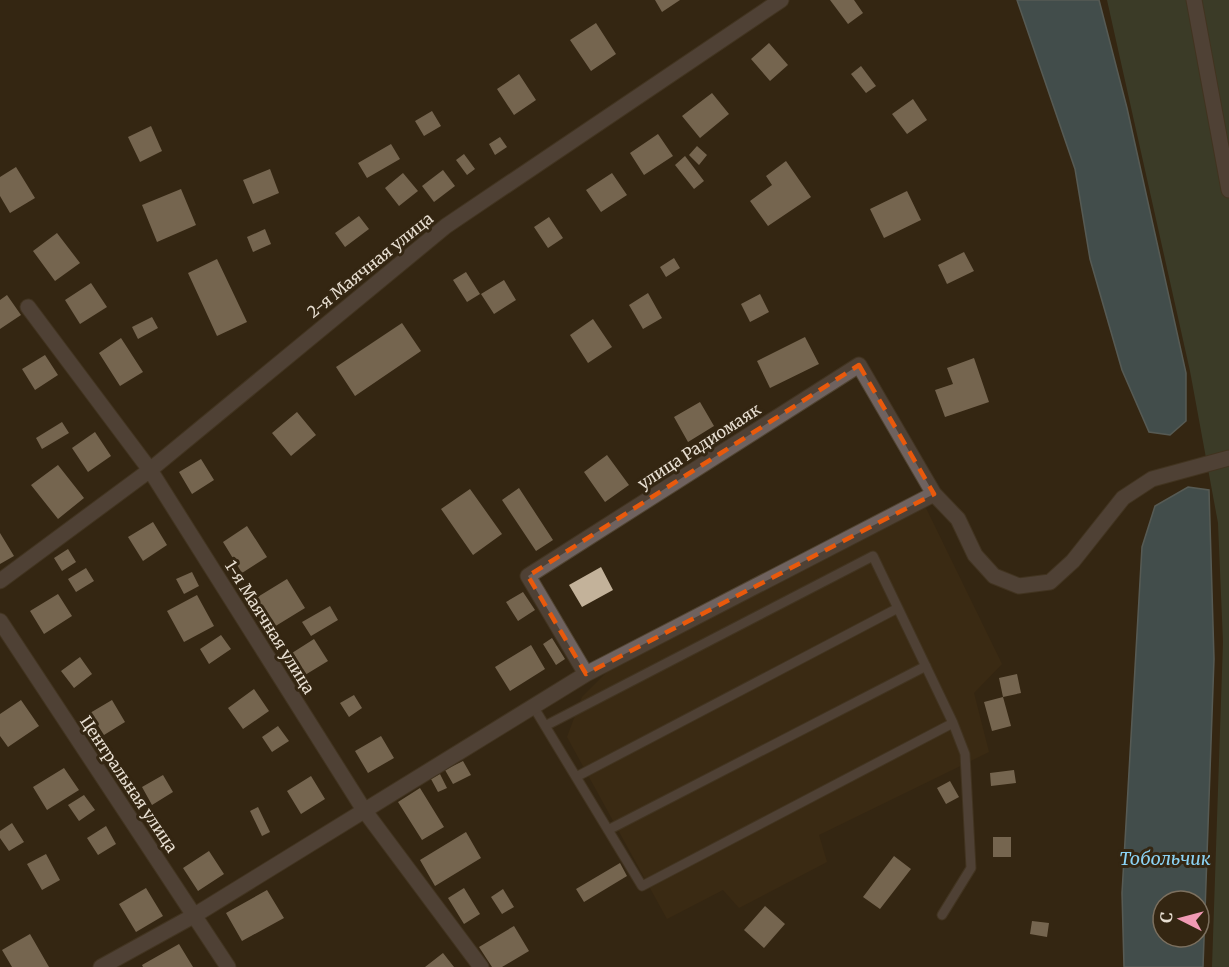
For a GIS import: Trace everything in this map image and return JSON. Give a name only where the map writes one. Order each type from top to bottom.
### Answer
[{"type":"street","name":"2-я Маячная улица","points":[[0,581],[150,470],[446,226],[781,0]]},
{"type":"street","points":[[1194,0],[1229,190]]},
{"type":"street","name":"1-я Маячная улица","points":[[28,307],[150,470],[364,810],[482,967]]},
{"type":"street","name":"улица Радиомаяк","points":[[586,674],[528,576],[859,365],[934,494]]},
{"type":"street","points":[[101,967],[195,915],[586,674],[934,494],[958,519],[975,555],[994,576],[1019,586],[1050,582],[1074,561],[1123,498],[1152,479],[1229,458]]},
{"type":"street","name":"Центральная улица","points":[[0,621],[228,967]]},
{"type":"lane","points":[[545,726],[873,556],[953,723],[965,754],[971,868],[942,915]]},
{"type":"lane","points":[[576,777],[898,608]]},
{"type":"lane","points":[[608,830],[926,666]]},
{"type":"lane","points":[[533,706],[642,886],[953,723]]},
{"type":"highlighted area","points":[[859,365],[934,494],[586,674],[528,576]]},
{"type":"shaded area","points":[[925,506],[1002,664],[974,693],[989,752],[819,835],[827,862],[739,908],[723,890],[667,919],[567,737],[582,697],[623,656]]},
{"type":"green space","points":[[1107,0],[1229,0],[1229,967],[1212,967],[1223,642],[1218,523],[1190,371]]},
{"type":"water","points":[[1017,0],[1099,0],[1127,108],[1186,373],[1186,421],[1170,435],[1149,432],[1122,370],[1090,259],[1075,169]]},
{"type":"water","name":"Тобольчик","points":[[1188,487],[1209,490],[1214,659],[1206,889],[1151,889],[1151,949],[1204,949],[1203,967],[1124,967],[1122,893],[1142,547],[1155,506]]},
{"type":"building","points":[[655,0],[680,0],[662,12]]},
{"type":"building","points":[[830,0],[854,0],[863,13],[848,24]]},
{"type":"building","points":[[596,23],[616,54],[591,71],[570,40]]},
{"type":"building","points":[[769,43],[788,65],[770,81],[751,59]]},
{"type":"building","points":[[861,66],[876,86],[866,93],[851,74]]},
{"type":"building","points":[[519,74],[536,100],[514,115],[497,89]]},
{"type":"building","points":[[712,93],[729,114],[700,138],[682,116]]},
{"type":"building","points":[[913,99],[927,120],[907,134],[892,114]]},
{"type":"building","points":[[432,111],[441,126],[424,136],[415,121]]},
{"type":"building","points":[[151,126],[162,151],[140,162],[128,137]]},
{"type":"building","points":[[658,134],[673,156],[644,175],[630,153]]},
{"type":"building","points":[[500,137],[507,147],[495,155],[489,144]]},
{"type":"building","points":[[391,144],[400,159],[367,178],[358,163]]},
{"type":"building","points":[[697,146],[707,155],[699,165],[689,155]]},
{"type":"building","points":[[464,154],[475,169],[467,175],[456,160]]},
{"type":"building","points":[[685,156],[704,181],[694,189],[675,165]]},
{"type":"building","points":[[786,161],[811,197],[768,226],[750,201],[772,185],[766,176]]},
{"type":"building","points":[[16,167],[35,198],[10,213],[0,196],[0,177]]},
{"type":"building","points":[[270,169],[279,193],[253,204],[243,180]]},
{"type":"building","points":[[443,170],[455,186],[434,202],[422,186]]},
{"type":"building","points":[[403,173],[418,191],[399,206],[385,188]]},
{"type":"building","points":[[612,173],[627,195],[601,212],[586,190]]},
{"type":"building","points":[[181,189],[196,225],[157,242],[142,205]]},
{"type":"building","points":[[907,191],[921,220],[884,238],[870,209]]},
{"type":"building","points":[[359,216],[369,229],[345,247],[335,233]]},
{"type":"building","points":[[549,217],[563,238],[548,248],[534,227]]},
{"type":"building","points":[[265,229],[271,244],[253,252],[247,237]]},
{"type":"building","points":[[57,233],[80,263],[55,281],[33,251]]},
{"type":"building","points":[[964,252],[974,271],[947,284],[938,265]]},
{"type":"building","points":[[674,258],[680,268],[666,277],[660,267]]},
{"type":"building","points":[[217,259],[247,322],[217,336],[188,273]]},
{"type":"building","points":[[466,272],[480,294],[467,302],[453,280]]},
{"type":"building","points":[[504,280],[516,300],[494,314],[481,294]]},
{"type":"building","points":[[91,283],[107,307],[80,324],[65,300]]},
{"type":"building","points":[[648,293],[662,318],[643,329],[629,305]]},
{"type":"building","points":[[760,294],[769,312],[750,322],[741,304]]},
{"type":"building","points":[[7,295],[21,315],[0,329],[0,300]]},
{"type":"building","points":[[152,317],[158,328],[138,339],[132,327]]},
{"type":"building","points":[[593,319],[612,347],[588,363],[570,335]]},
{"type":"building","points":[[402,323],[421,351],[355,396],[336,367]]},
{"type":"building","points":[[805,337],[819,364],[770,388],[757,361]]},
{"type":"building","points":[[121,338],[143,372],[120,386],[99,353]]},
{"type":"building","points":[[45,355],[58,375],[35,390],[22,369]]},
{"type":"building","points":[[974,358],[989,402],[945,417],[935,390],[953,384],[947,368]]},
{"type":"building","points":[[700,402],[714,426],[688,442],[674,417]]},
{"type":"building","points":[[297,412],[316,435],[291,456],[272,433]]},
{"type":"building","points":[[62,422],[69,433],[42,449],[36,438]]},
{"type":"building","points":[[95,432],[111,456],[88,472],[72,448]]},
{"type":"building","points":[[607,455],[629,485],[605,502],[584,472]]},
{"type":"building","points":[[201,459],[214,480],[192,494],[179,472]]},
{"type":"building","points":[[58,465],[84,498],[58,519],[31,485]]},
{"type":"building","points":[[519,488],[553,540],[536,551],[502,500]]},
{"type":"building","points":[[470,489],[502,534],[473,555],[441,509]]},
{"type":"building","points":[[153,522],[167,545],[143,561],[128,537]]},
{"type":"building","points":[[247,526],[267,557],[242,573],[223,542]]},
{"type":"building","points":[[0,533],[14,556],[0,564]]},
{"type":"building","points":[[68,549],[76,562],[62,571],[54,558]]},
{"type":"building","points":[[601,567],[613,590],[582,607],[569,585]]},
{"type":"building","points":[[86,568],[94,581],[76,592],[68,579]]},
{"type":"building","points":[[192,572],[199,586],[184,594],[176,579]]},
{"type":"building","points":[[287,579],[305,608],[274,627],[256,598]]},
{"type":"building","points":[[523,592],[535,610],[518,621],[506,602]]},
{"type":"building","points":[[58,594],[72,616],[44,634],[30,611]]},
{"type":"building","points":[[197,595],[214,626],[184,642],[167,611]]},
{"type":"building","points":[[330,606],[338,620],[311,636],[302,622]]},
{"type":"building","points":[[221,635],[231,649],[209,664],[200,649]]},
{"type":"building","points":[[552,638],[565,659],[556,665],[543,644]]},
{"type":"building","points":[[314,639],[328,661],[305,675],[292,653]]},
{"type":"building","points":[[531,645],[545,669],[510,691],[495,667]]},
{"type":"building","points":[[80,657],[92,674],[74,688],[61,671]]},
{"type":"building","points":[[1017,674],[1021,693],[1003,697],[999,678]]},
{"type":"building","points":[[254,689],[269,711],[243,729],[228,708]]},
{"type":"building","points":[[354,695],[362,708],[349,717],[340,703]]},
{"type":"building","points":[[1003,697],[1011,726],[992,731],[984,702]]},
{"type":"building","points":[[21,700],[39,726],[8,747],[0,736],[0,714]]},
{"type":"building","points":[[112,700],[125,722],[104,735],[90,713]]},
{"type":"building","points":[[278,726],[289,741],[272,752],[262,737]]},
{"type":"building","points":[[381,736],[394,758],[368,773],[355,751]]},
{"type":"building","points":[[463,761],[471,775],[453,784],[445,770]]},
{"type":"building","points":[[64,768],[79,790],[47,810],[33,787]]},
{"type":"building","points":[[1014,770],[1016,783],[991,786],[990,773]]},
{"type":"building","points":[[440,774],[447,788],[438,792],[431,779]]},
{"type":"building","points":[[163,775],[173,792],[152,805],[142,787]]},
{"type":"building","points":[[311,776],[325,799],[301,814],[287,791]]},
{"type":"building","points":[[950,781],[959,797],[946,804],[937,788]]},
{"type":"building","points":[[420,788],[444,827],[422,840],[398,802]]},
{"type":"building","points":[[84,795],[95,810],[79,821],[68,805]]},
{"type":"building","points":[[258,807],[270,832],[262,836],[250,811]]},
{"type":"building","points":[[12,823],[24,842],[9,851],[0,838],[0,831]]},
{"type":"building","points":[[106,826],[116,844],[98,855],[87,838]]},
{"type":"building","points":[[466,832],[481,858],[435,886],[420,860]]},
{"type":"building","points":[[993,837],[1011,837],[1011,857],[993,857]]},
{"type":"building","points":[[209,851],[224,874],[198,891],[183,868]]},
{"type":"building","points":[[46,854],[60,880],[42,890],[27,864]]},
{"type":"building","points":[[894,856],[911,869],[880,909],[863,897]]},
{"type":"building","points":[[620,863],[627,876],[584,902],[576,889]]},
{"type":"building","points":[[146,888],[163,916],[136,932],[119,904]]},
{"type":"building","points":[[464,888],[480,914],[464,924],[448,898]]},
{"type":"building","points":[[503,889],[514,907],[502,914],[491,897]]},
{"type":"building","points":[[267,890],[284,918],[242,941],[226,913]]},
{"type":"building","points":[[765,906],[785,924],[764,948],[744,930]]},
{"type":"building","points":[[1032,921],[1049,923],[1047,937],[1030,934]]},
{"type":"building","points":[[514,926],[529,951],[502,967],[492,967],[479,947]]},
{"type":"building","points":[[30,934],[49,967],[12,967],[2,950]]},
{"type":"building","points":[[179,944],[193,967],[143,967],[142,965]]},
{"type":"building","points":[[443,953],[454,967],[425,967]]}]
